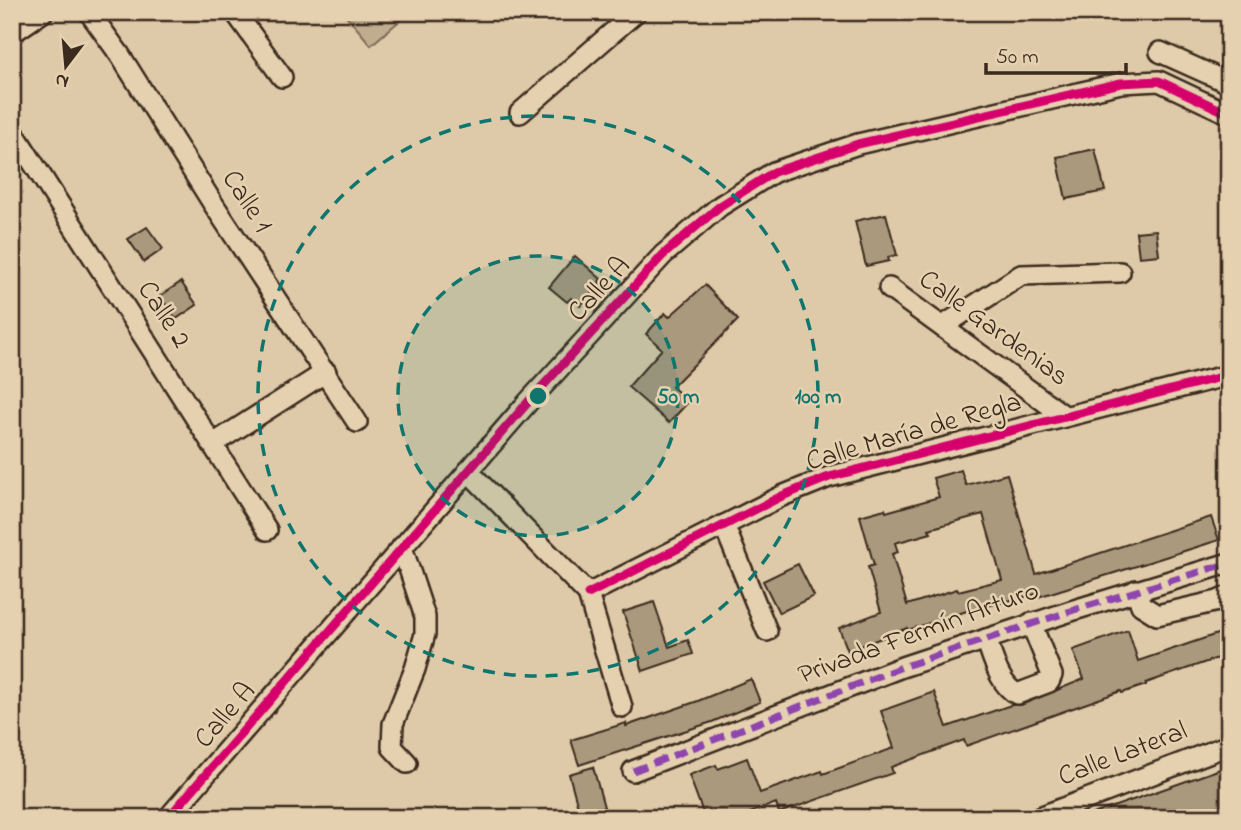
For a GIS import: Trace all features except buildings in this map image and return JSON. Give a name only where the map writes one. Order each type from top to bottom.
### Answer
[{"type":"street","points":[[12,33],[43,12]]},
{"type":"street","name":"Calle 1","points":[[89,12],[120,55],[212,202],[357,422]]},
{"type":"street","points":[[235,12],[282,77]]},
{"type":"street","points":[[520,113],[636,12]]},
{"type":"street","points":[[1160,51],[1229,83]]},
{"type":"street","name":"Calle A","points":[[168,818],[529,401],[663,256],[719,206],[774,172],[858,144],[1121,83],[1159,80],[1229,114]]},
{"type":"street","name":"Calle 2","points":[[12,130],[267,530]]},
{"type":"street","points":[[943,326],[1021,275],[1120,272]]},
{"type":"street","name":"Calle Gardenias","points":[[889,288],[1063,415]]},
{"type":"street","points":[[213,444],[326,372]]},
{"type":"street","name":"Calle María de Regla","points":[[588,594],[782,496],[829,477],[1063,415],[1229,375]]},
{"type":"street","points":[[468,471],[588,594],[622,708]]},
{"type":"street","points":[[724,525],[767,631]]},
{"type":"street","points":[[402,547],[426,625],[415,669],[391,734],[392,747],[407,763]]},
{"type":"street","name":"Privada Fermín Arturo","points":[[633,771],[902,667],[1031,623],[1229,563]]},
{"type":"street","points":[[1136,590],[1141,606],[1157,615],[1229,596]]},
{"type":"street","points":[[986,639],[1002,678],[1011,691],[1017,694],[1025,692],[1049,682],[1052,675],[1031,623]]},
{"type":"street","name":"Calle Lateral","points":[[1037,818],[1229,745]]},
{"type":"shaded area","points":[[343,12],[410,12],[371,45]]},
{"type":"marked path","points":[[633,771],[902,667],[1074,610],[1229,563]]},
{"type":"cycle path","points":[[168,818],[529,401],[663,255],[720,206],[774,172],[858,144],[1121,83],[1159,81],[1229,114]]},
{"type":"cycle path","points":[[588,594],[782,496],[829,477],[1229,375]]}]
